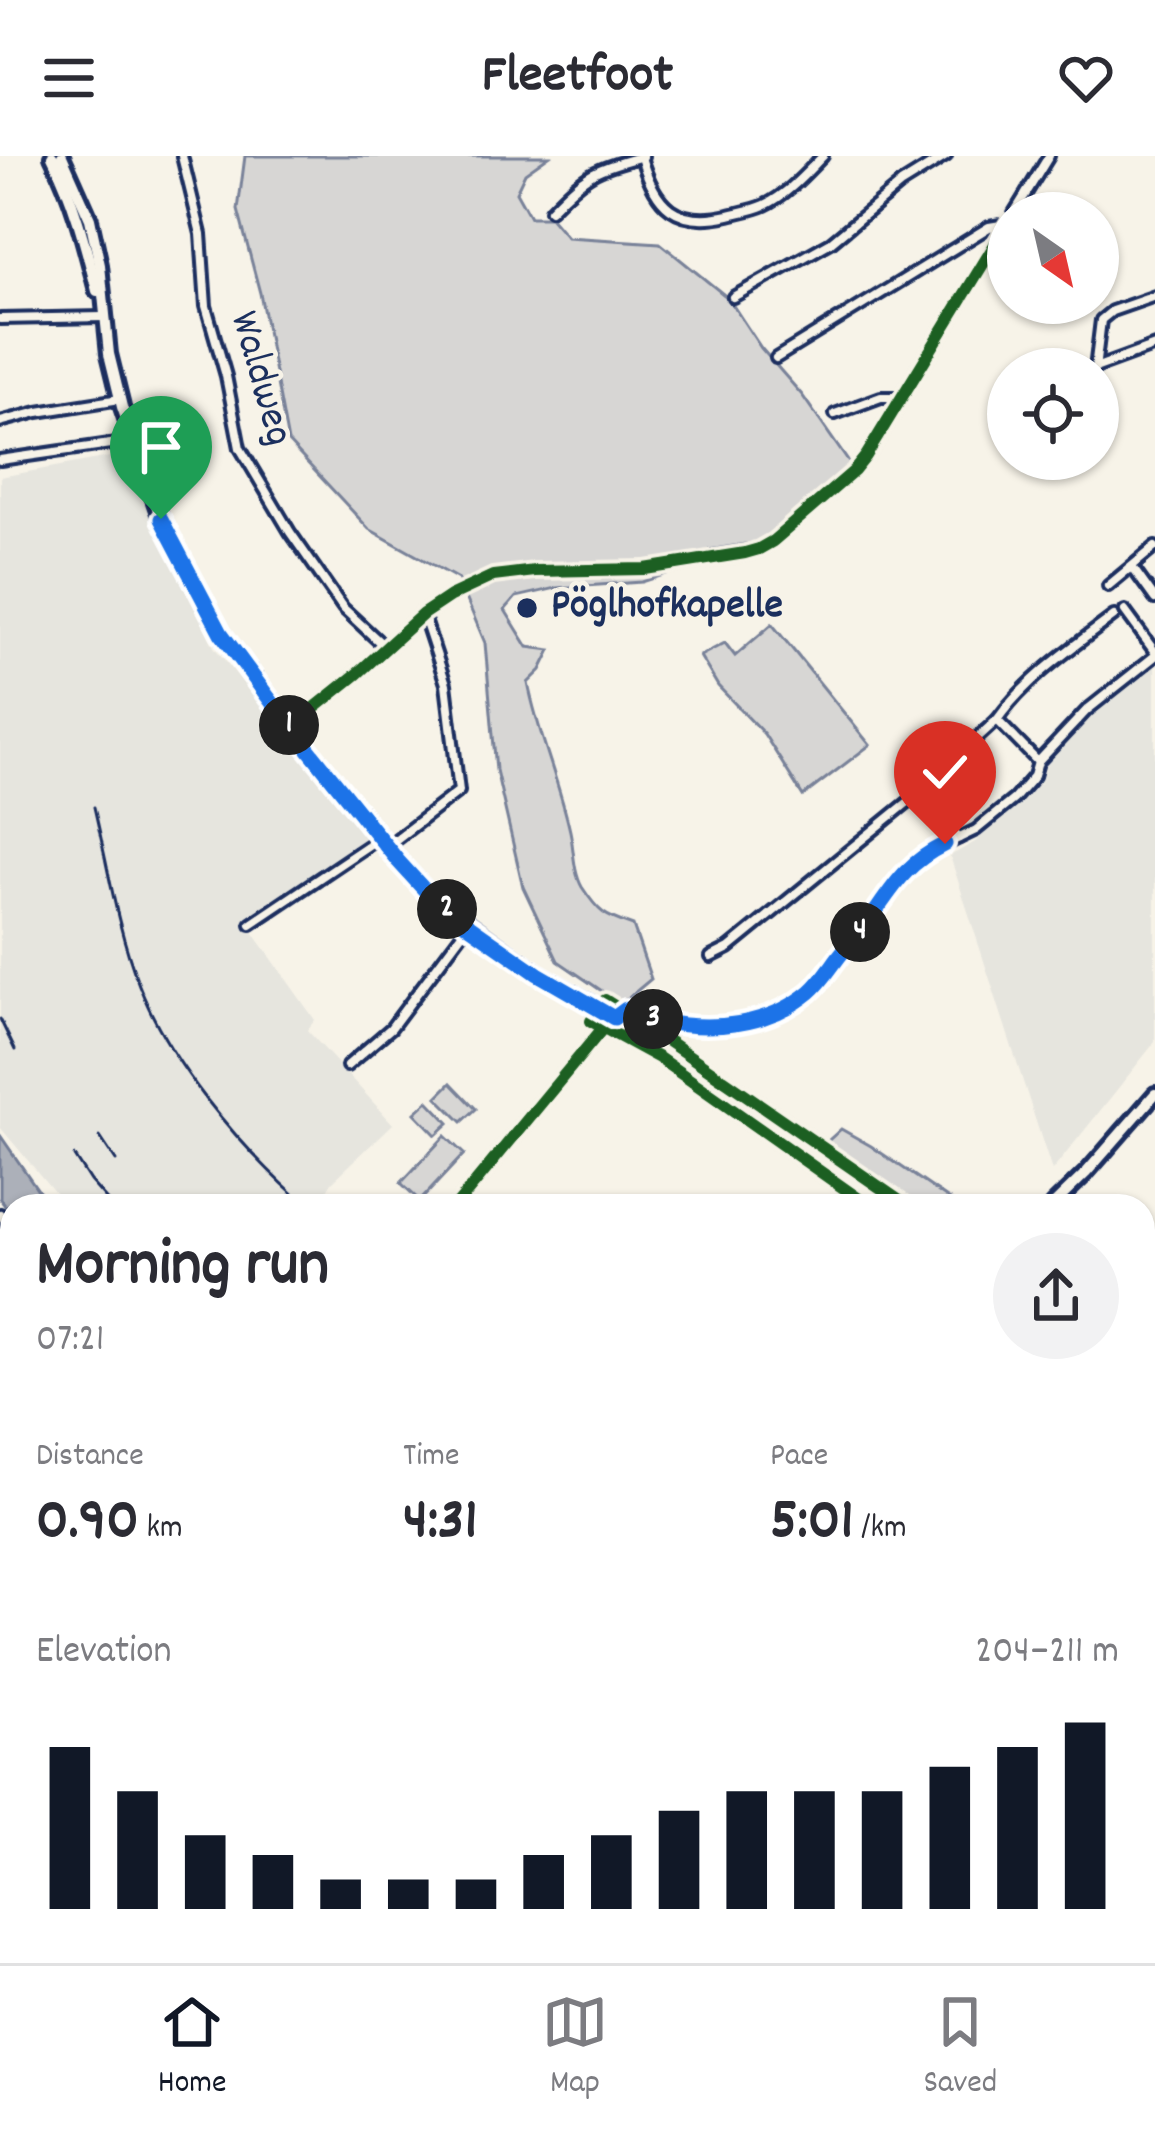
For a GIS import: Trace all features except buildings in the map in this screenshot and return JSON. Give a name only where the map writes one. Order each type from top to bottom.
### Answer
[{"type":"main road","points":[[52,156],[84,236],[131,441],[170,537],[221,633],[291,728],[430,896],[538,974],[614,1018],[871,1194]]},
{"type":"main road","points":[[62,156],[90,219],[104,317]]},
{"type":"main road","points":[[1064,1194],[1155,1094]]},
{"type":"street","name":"Waldweg","points":[[182,156],[201,234],[206,306],[240,448],[343,608],[385,647]]},
{"type":"street","points":[[550,210],[584,176],[642,156],[665,207],[674,214],[715,218],[767,204],[823,156]]},
{"type":"street","points":[[733,298],[832,242],[901,184],[946,156]]},
{"type":"street","points":[[1027,192],[1049,156]]},
{"type":"street","points":[[776,358],[987,228]]},
{"type":"street","points":[[291,728],[423,614],[493,576],[645,569],[759,549],[773,541],[854,471],[987,257]]},
{"type":"street","points":[[1098,348],[1101,320],[1112,311],[1155,296]]},
{"type":"street","points":[[0,319],[104,317]]},
{"type":"street","points":[[1119,360],[1155,346]]},
{"type":"street","points":[[835,414],[881,397],[902,397]]},
{"type":"street","points":[[0,422],[120,399]]},
{"type":"street","points":[[0,460],[131,441]]},
{"type":"street","points":[[1108,586],[1155,547]]},
{"type":"street","points":[[1132,567],[1155,598]]},
{"type":"street","points":[[466,1194],[626,1009],[656,1020],[718,1028],[785,1007],[823,980],[904,871],[926,854],[976,830],[1014,799],[1034,776],[1038,762],[1087,710],[1155,654],[1125,611]]},
{"type":"street","points":[[251,924],[459,791],[450,704],[423,614]]},
{"type":"street","points":[[922,773],[951,762],[1010,702],[1114,616]]},
{"type":"street","points":[[997,720],[1038,762]]},
{"type":"street","points":[[711,957],[729,948],[913,798],[920,797],[959,838]]},
{"type":"street","points":[[347,1066],[391,1028],[468,925]]},
{"type":"shaded area","points":[[245,156],[549,156],[525,173],[516,192],[530,217],[550,217],[567,237],[660,243],[728,298],[852,467],[763,541],[709,550],[676,571],[642,582],[556,588],[516,597],[505,610],[528,647],[551,650],[528,683],[565,812],[579,881],[603,912],[633,926],[651,979],[621,1004],[558,961],[523,887],[496,770],[485,643],[458,579],[369,529],[288,442],[260,293],[238,210]]},
{"type":"shaded area","points":[[126,454],[214,647],[373,843],[246,922],[315,1020],[307,1030],[393,1124],[324,1194],[56,1194],[0,1127],[0,477]]},
{"type":"shaded area","points":[[772,624],[870,745],[803,796],[764,734],[718,686],[700,656],[725,643],[735,656]]},
{"type":"shaded area","points":[[1155,663],[1155,1042],[1052,1171],[950,856],[975,842],[1041,782],[1052,751]]},
{"type":"shaded area","points":[[451,1083],[476,1109],[462,1122],[437,1097]]},
{"type":"shaded area","points":[[428,1101],[449,1123],[436,1135],[415,1113]]},
{"type":"shaded area","points":[[841,1129],[941,1194],[902,1194],[829,1140]]},
{"type":"shaded area","points":[[0,1135],[41,1194],[0,1194]]},
{"type":"shaded area","points":[[445,1136],[464,1154],[427,1194],[413,1194],[401,1183]]},
{"type":"railway","points":[[94,807],[125,942],[152,1014],[206,1099],[294,1194]]},
{"type":"railway","points":[[0,1019],[15,1050]]},
{"type":"railway","points":[[100,1137],[116,1161]]},
{"type":"railway","points":[[74,1156],[101,1194]]},
{"type":"cycle path","points":[[291,727],[423,614],[493,576],[645,569],[745,553],[773,541],[866,456],[987,257]]},
{"type":"cycle path","points":[[852,1194],[659,1058],[591,1021],[605,1000],[890,1194]]},
{"type":"cycle path","points":[[466,1194],[603,1028]]},
{"type":"place","name":"Pöglhofkapelle","points":[[527,608]]},
{"type":"route","points":[[161,519],[221,633],[398,861],[430,896],[468,925],[538,974],[614,1018],[626,1009],[656,1020],[718,1028],[785,1007],[823,980],[904,871],[945,844]]}]
